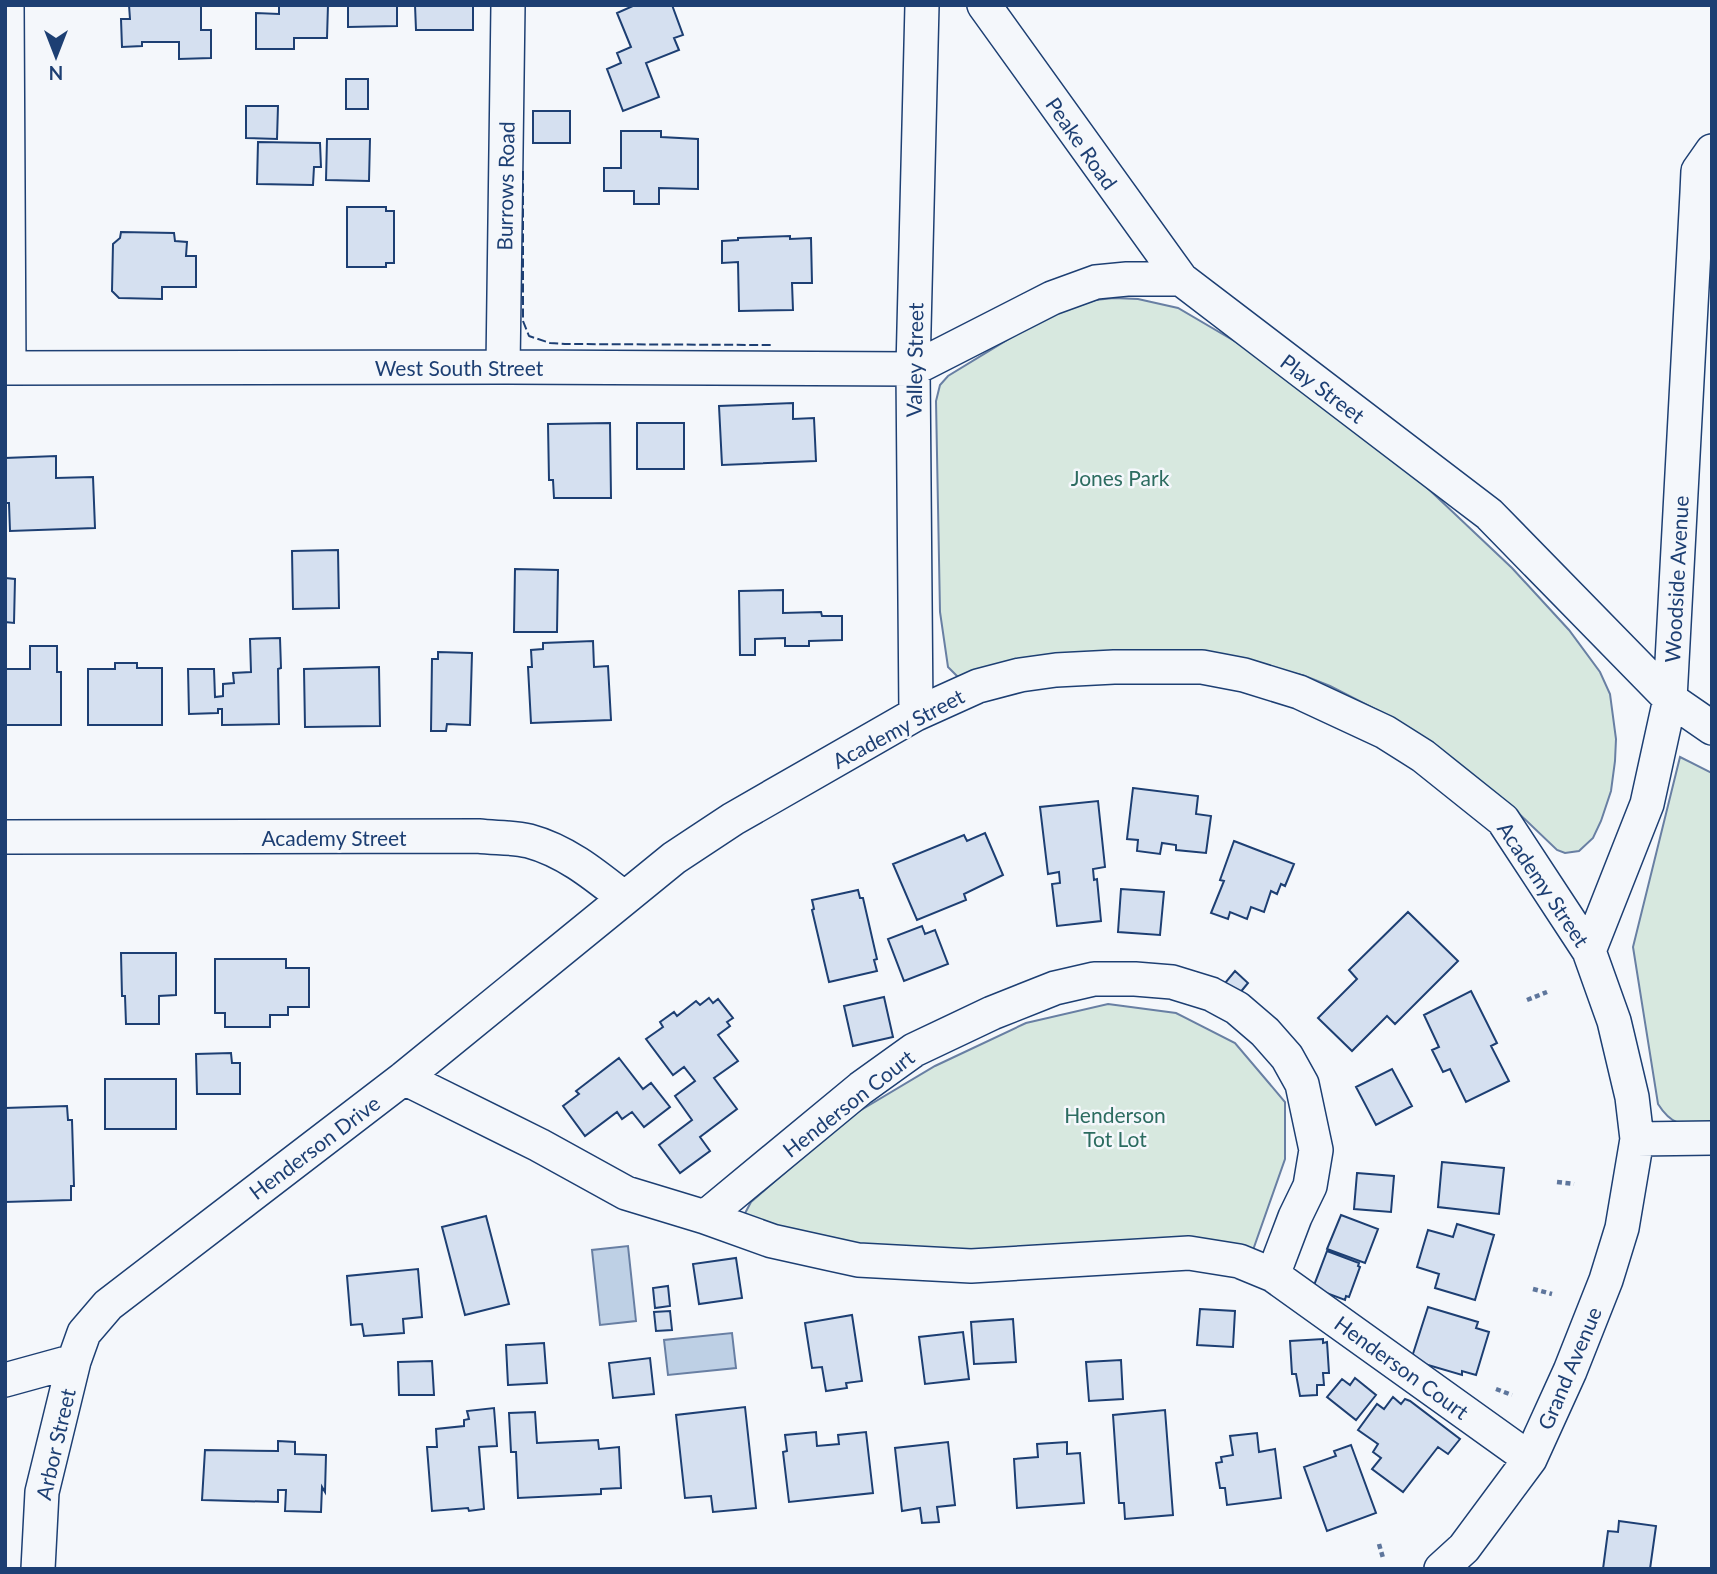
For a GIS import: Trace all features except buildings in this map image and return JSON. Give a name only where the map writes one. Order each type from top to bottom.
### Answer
[{"type":"street","points":[[7,5],[7,368]]},
{"type":"street","name":"Burrows Road","points":[[503,366],[508,5]]},
{"type":"street","name":"Valley Street","points":[[916,714],[913,369],[922,5]]},
{"type":"street","name":"Peake Road","points":[[984,5],[1181,279]]},
{"type":"street","name":"Woodside Avenue","points":[[1589,951],[1647,804],[1670,699],[1697,193],[1699,171],[1712,152]]},
{"type":"street","points":[[913,369],[1052,298],[1096,282],[1181,279]]},
{"type":"street","name":"Play Street","points":[[1181,279],[1489,514],[1670,699],[1712,728]]},
{"type":"street","name":"West South Street","points":[[7,368],[503,366],[913,369]]},
{"type":"street","name":"Academy Street","points":[[5,838],[478,836],[524,840],[582,864],[624,898],[674,858],[733,819],[916,714],[978,686],[1020,675],[1056,670],[1202,667],[1244,675],[1298,692],[1385,732],[1423,756],[1503,820],[1589,951],[1614,1021],[1632,1097],[1637,1139]]},
{"type":"street","name":"Henderson Drive","points":[[74,1361],[84,1333],[108,1305],[404,1078],[624,898]]},
{"type":"street","name":"Henderson Court","points":[[705,1217],[861,1088],[914,1050],[992,1013],[1055,988],[1094,979],[1172,982],[1210,994],[1237,1009],[1265,1032],[1287,1057],[1302,1084],[1316,1150],[1310,1186],[1273,1275]]},
{"type":"street","name":"Henderson Court","points":[[404,1078],[539,1145],[626,1193],[772,1241],[858,1260],[971,1266],[1189,1253],[1240,1261],[1273,1275],[1530,1459]]},
{"type":"street","points":[[1637,1139],[1712,1139]]},
{"type":"street","name":"Grand Avenue","points":[[1441,1569],[1464,1548],[1530,1459],[1570,1371],[1606,1280],[1622,1228],[1637,1139]]},
{"type":"street","points":[[5,1380],[74,1361]]},
{"type":"street","name":"Arbor Street","points":[[38,1569],[41,1492],[74,1361]]},
{"type":"path","points":[[1527,1000],[1547,992]]},
{"type":"path","points":[[1557,1182],[1574,1184]]},
{"type":"path","points":[[1533,1289],[1552,1294]]},
{"type":"path","points":[[1496,1389],[1512,1395]]},
{"type":"path","points":[[1379,1544],[1383,1558]]},
{"type":"green space","name":"Jones Park","points":[[1138,299],[1178,308],[1248,349],[1420,481],[1512,568],[1569,630],[1600,672],[1610,694],[1616,739],[1611,791],[1593,838],[1579,851],[1565,853],[1557,850],[1510,805],[1387,715],[1305,676],[1236,659],[962,677],[948,667],[940,612],[936,401],[940,385],[948,376],[1043,318],[1095,300]]},
{"type":"green space","points":[[1680,757],[1712,773],[1712,1125],[1680,1124],[1669,1117],[1658,1104],[1633,947]]},
{"type":"green space","name":"Henderson Tot Lot","points":[[1108,1004],[1176,1013],[1235,1043],[1285,1102],[1285,1159],[1253,1250],[954,1259],[846,1252],[742,1219],[751,1202],[846,1119],[935,1066],[1026,1023]]},
{"type":"water","points":[[628,1246],[636,1321],[600,1325],[592,1250]]},
{"type":"water","points":[[732,1333],[736,1368],[668,1375],[664,1340]]},
{"type":"fence","points":[[523,171],[523,321],[529,336],[550,343],[565,344],[771,345]]}]
